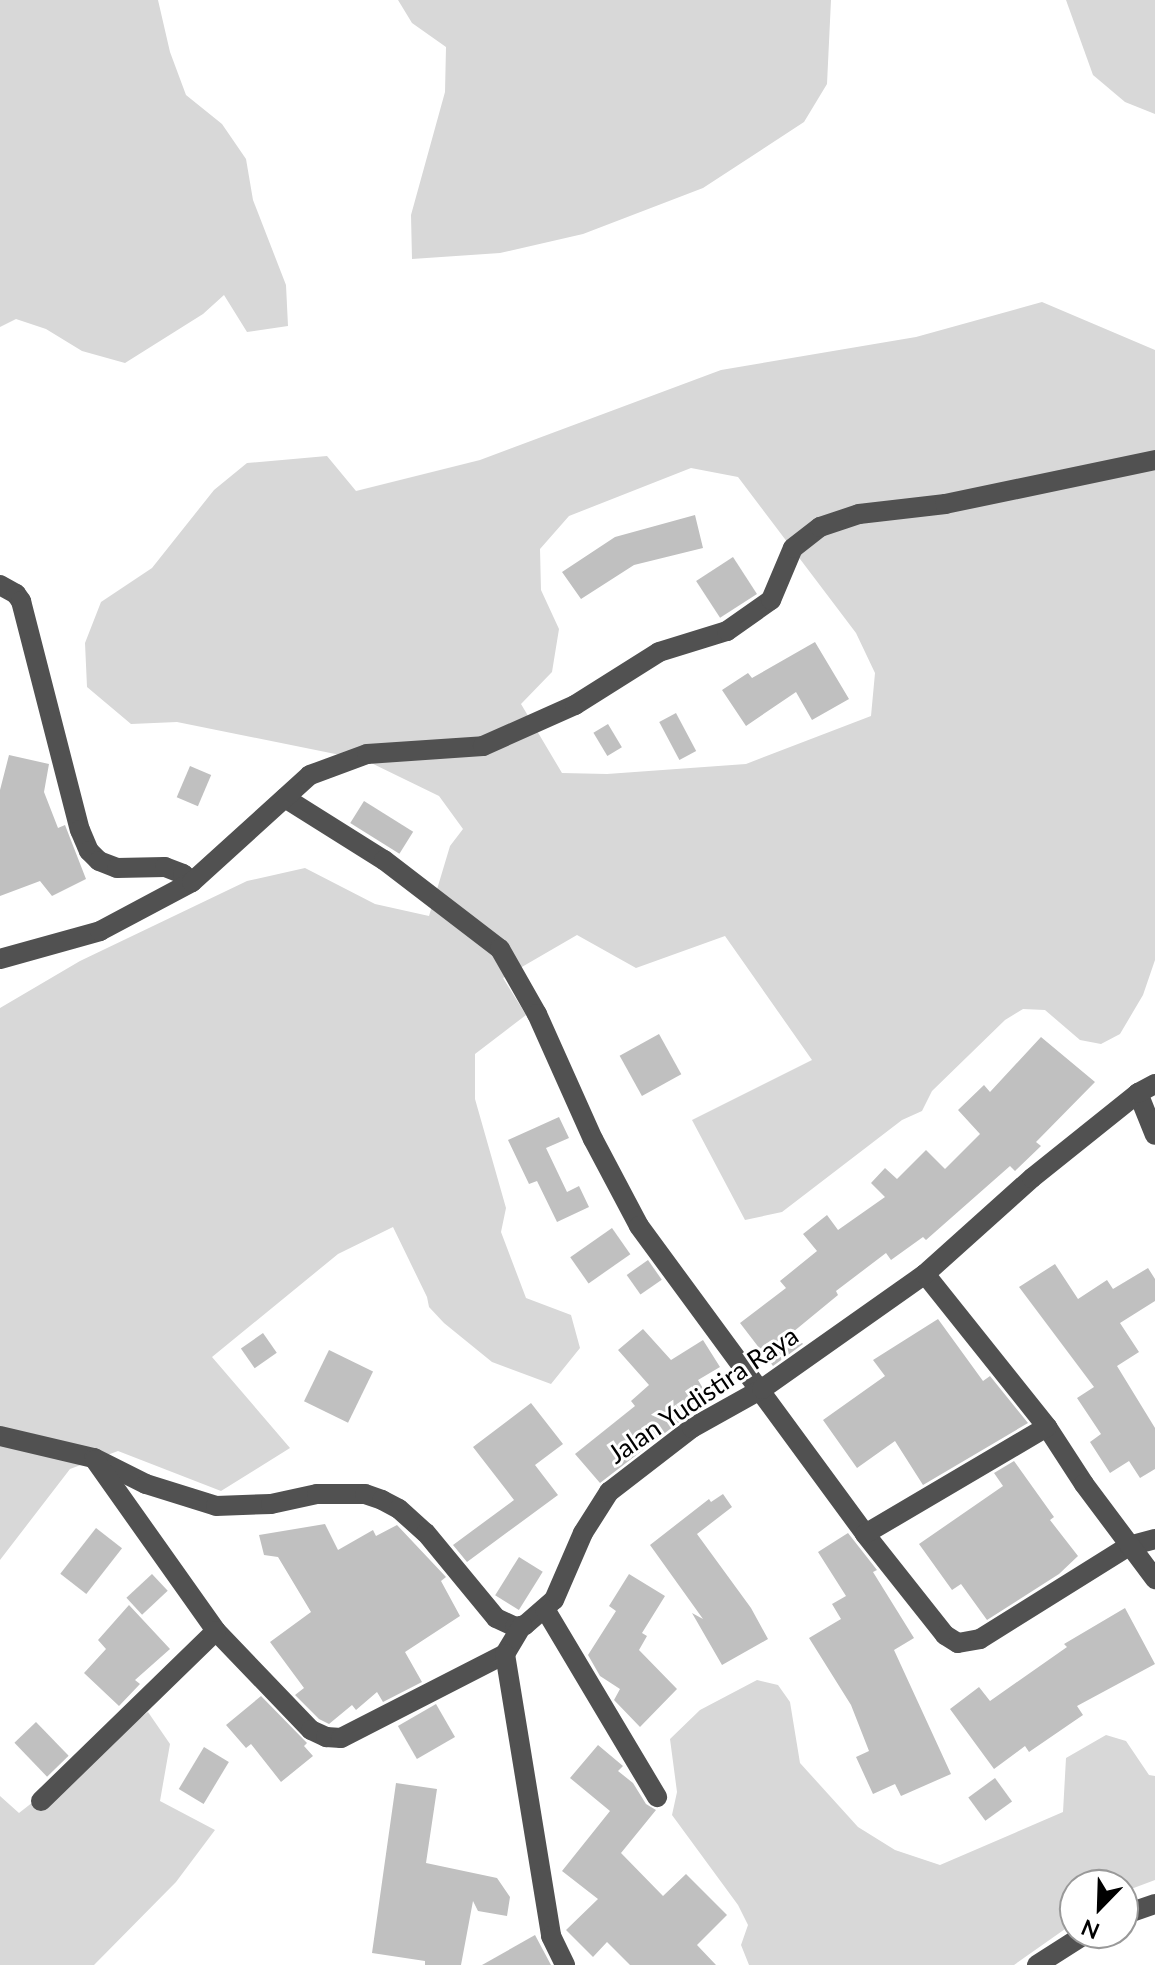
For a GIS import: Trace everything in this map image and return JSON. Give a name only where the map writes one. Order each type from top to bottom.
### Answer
[{"type":"street","points":[[0,959],[100,931],[192,882],[310,775],[367,754],[483,746],[575,705],[659,652],[727,631],[771,600],[793,548],[820,527],[859,514],[959,501],[1155,460]]},
{"type":"street","points":[[0,585],[16,594],[21,601],[80,830],[89,851],[99,861],[117,868],[165,867],[192,882]]},
{"type":"street","points":[[285,798],[384,860],[500,949],[537,1014],[593,1139],[639,1226],[762,1389],[865,1534],[945,1635],[958,1643],[980,1639],[1129,1546],[1155,1539]]},
{"type":"street","points":[[1146,1088],[1155,1135]]},
{"type":"street","name":"Jalan Yudistira Raya","points":[[522,1626],[545,1609],[565,1579],[583,1533],[609,1492],[692,1428],[762,1389],[925,1274],[1032,1178],[1146,1088]]},
{"type":"street","points":[[925,1274],[1047,1427],[1155,1579]]},
{"type":"street","points":[[865,1534],[1047,1427]]},
{"type":"street","points":[[0,1436],[94,1458],[146,1484],[216,1506],[261,1505],[317,1494],[365,1494],[382,1500],[399,1509],[426,1533],[496,1618],[505,1625],[522,1626],[505,1654],[334,1739],[311,1730],[216,1631],[94,1458]]},
{"type":"street","points":[[545,1609],[657,1797]]},
{"type":"street","points":[[41,1801],[216,1631]]},
{"type":"street","points":[[505,1654],[539,1844],[551,1936],[565,1965]]},
{"type":"street","points":[[1037,1965],[1062,1949]]},
{"type":"shaded area","points":[[0,0],[158,0],[170,52],[186,95],[222,124],[246,159],[253,200],[286,285],[288,326],[247,332],[224,295],[203,314],[125,363],[82,351],[46,329],[16,319],[0,327]]},
{"type":"shaded area","points":[[398,0],[831,0],[827,84],[804,122],[703,188],[583,234],[500,253],[412,259],[411,215],[445,92],[446,47],[412,23]]},
{"type":"shaded area","points":[[1066,0],[1155,0],[1155,114],[1125,102],[1093,75]]},
{"type":"shaded area","points":[[1042,302],[1155,350],[1155,960],[1143,995],[1120,1034],[1101,1044],[1080,1040],[1045,1010],[1023,1009],[1005,1020],[932,1091],[922,1111],[902,1120],[782,1212],[745,1220],[692,1120],[812,1060],[725,936],[636,968],[577,935],[503,978],[526,1015],[475,1054],[475,1099],[506,1208],[501,1232],[526,1298],[571,1315],[580,1348],[551,1384],[492,1362],[444,1323],[429,1307],[393,1227],[338,1254],[212,1357],[290,1448],[221,1491],[118,1451],[70,1469],[0,1560],[0,1008],[80,961],[247,881],[305,868],[375,904],[429,916],[450,846],[463,829],[439,796],[365,760],[177,722],[131,724],[87,687],[85,643],[101,602],[152,568],[214,490],[247,463],[327,456],[356,491],[480,460],[721,370],[916,337]],"holes":[[[691,468],[738,477],[856,633],[875,673],[871,716],[746,764],[607,774],[562,773],[521,704],[552,672],[559,629],[541,590],[540,549],[569,516]]]},
{"type":"shaded area","points":[[757,1680],[778,1685],[790,1702],[800,1763],[858,1827],[895,1850],[940,1865],[1063,1812],[1066,1758],[1106,1735],[1126,1741],[1149,1775],[1155,1776],[1155,1880],[1139,1886],[1139,1869],[1059,1869],[1059,1933],[1014,1965],[749,1965],[741,1945],[748,1925],[738,1905],[672,1815],[677,1792],[670,1739],[700,1710]]},
{"type":"shaded area","points":[[148,1712],[170,1744],[160,1801],[215,1830],[176,1882],[94,1965],[0,1965],[0,1796],[19,1813]]},
{"type":"building","points":[[695,515],[703,548],[634,565],[581,599],[562,572],[615,537]]},
{"type":"building","points":[[733,557],[757,594],[720,618],[696,581]]},
{"type":"building","points":[[815,642],[849,699],[812,720],[796,692],[746,726],[722,690],[748,673],[752,678]]},
{"type":"building","points":[[676,713],[696,751],[679,760],[659,722]]},
{"type":"building","points":[[608,724],[622,747],[607,756],[593,733]]},
{"type":"building","points":[[9,755],[49,764],[44,792],[58,828],[65,825],[86,879],[52,896],[40,881],[0,896],[0,790]]},
{"type":"building","points":[[190,766],[211,775],[198,806],[177,797]]},
{"type":"building","points":[[364,801],[413,832],[399,854],[350,823]]},
{"type":"building","points":[[659,1034],[681,1074],[642,1096],[620,1056]]},
{"type":"building","points":[[1041,1037],[1095,1082],[1036,1142],[1041,1146],[1015,1171],[1010,1166],[926,1240],[923,1237],[891,1260],[886,1253],[836,1291],[838,1295],[793,1332],[803,1344],[773,1366],[740,1323],[786,1288],[780,1281],[817,1251],[803,1234],[827,1215],[838,1230],[885,1197],[871,1183],[885,1168],[897,1179],[926,1150],[945,1169],[980,1134],[958,1110],[984,1085],[990,1092]]},
{"type":"building","points":[[559,1117],[569,1138],[546,1148],[567,1192],[579,1186],[589,1207],[557,1222],[537,1181],[529,1184],[508,1140]]},
{"type":"building","points":[[612,1228],[630,1254],[589,1283],[570,1257]]},
{"type":"building","points":[[648,1260],[662,1280],[640,1295],[627,1275]]},
{"type":"building","points":[[1055,1264],[1078,1299],[1107,1280],[1113,1289],[1148,1268],[1155,1279],[1155,1301],[1120,1323],[1139,1352],[1117,1366],[1155,1428],[1155,1469],[1140,1478],[1129,1461],[1110,1473],[1090,1442],[1101,1434],[1077,1398],[1094,1387],[1019,1287]]},
{"type":"building","points":[[938,1319],[983,1381],[990,1376],[1028,1423],[923,1485],[895,1441],[857,1468],[823,1420],[885,1376],[873,1360]]},
{"type":"building","points":[[643,1329],[671,1360],[703,1340],[720,1367],[698,1380],[707,1395],[683,1411],[687,1416],[600,1483],[575,1454],[635,1406],[631,1401],[649,1385],[618,1350]]},
{"type":"building","points":[[263,1333],[277,1353],[255,1368],[241,1348]]},
{"type":"building","points":[[329,1350],[373,1371],[348,1423],[304,1401]]},
{"type":"building","points":[[531,1403],[563,1444],[535,1465],[558,1495],[467,1562],[453,1545],[514,1500],[473,1447]]},
{"type":"building","points":[[1014,1461],[1054,1517],[1050,1520],[1078,1556],[1059,1574],[987,1620],[961,1584],[952,1590],[919,1544],[1003,1486],[994,1473]]},
{"type":"building","points":[[723,1494],[732,1507],[697,1534],[751,1608],[768,1639],[722,1665],[692,1613],[703,1619],[650,1545],[709,1499],[711,1502]]},
{"type":"building","points":[[325,1524],[338,1550],[373,1530],[376,1536],[397,1525],[446,1577],[441,1581],[460,1616],[405,1652],[422,1682],[383,1702],[377,1692],[356,1710],[352,1705],[329,1724],[319,1719],[295,1695],[304,1688],[270,1642],[311,1612],[278,1557],[264,1555],[259,1535]]},
{"type":"building","points":[[96,1528],[122,1548],[86,1594],[60,1574]]},
{"type":"building","points":[[848,1533],[877,1570],[873,1572],[914,1638],[894,1650],[951,1774],[901,1796],[895,1784],[873,1794],[856,1757],[869,1751],[851,1705],[809,1638],[841,1619],[832,1604],[846,1596],[818,1552]]},
{"type":"building","points":[[519,1557],[543,1572],[519,1610],[495,1595]]},
{"type":"building","points":[[152,1574],[168,1591],[142,1615],[126,1598]]},
{"type":"building","points":[[629,1574],[665,1596],[642,1633],[647,1636],[639,1650],[677,1689],[640,1727],[614,1700],[620,1689],[600,1676],[588,1655],[616,1611],[609,1606]]},
{"type":"building","points":[[129,1605],[170,1649],[135,1680],[140,1684],[119,1706],[84,1673],[106,1649],[98,1640]]},
{"type":"building","points":[[1125,1608],[1155,1664],[1077,1706],[1083,1715],[1029,1752],[1025,1746],[994,1769],[950,1709],[979,1687],[990,1701],[1067,1647],[1064,1644]]},
{"type":"building","points":[[261,1696],[307,1743],[304,1746],[313,1756],[281,1782],[251,1744],[246,1748],[226,1725]]},
{"type":"building","points":[[436,1704],[455,1737],[417,1759],[398,1726]]},
{"type":"building","points":[[36,1722],[69,1756],[47,1777],[14,1743]]},
{"type":"building","points":[[598,1745],[623,1766],[618,1771],[633,1783],[646,1804],[656,1810],[621,1853],[663,1896],[686,1874],[727,1915],[697,1945],[716,1965],[630,1965],[607,1942],[593,1957],[566,1930],[598,1899],[562,1871],[610,1811],[570,1778]]},
{"type":"building","points":[[204,1747],[229,1762],[204,1804],[179,1789]]},
{"type":"building","points":[[995,1778],[1012,1801],[985,1821],[968,1797]]},
{"type":"building","points":[[396,1783],[437,1789],[426,1863],[497,1878],[510,1897],[507,1916],[478,1911],[473,1901],[461,1965],[425,1965],[425,1961],[372,1953]]},
{"type":"building","points":[[535,1935],[551,1965],[482,1965]]}]
